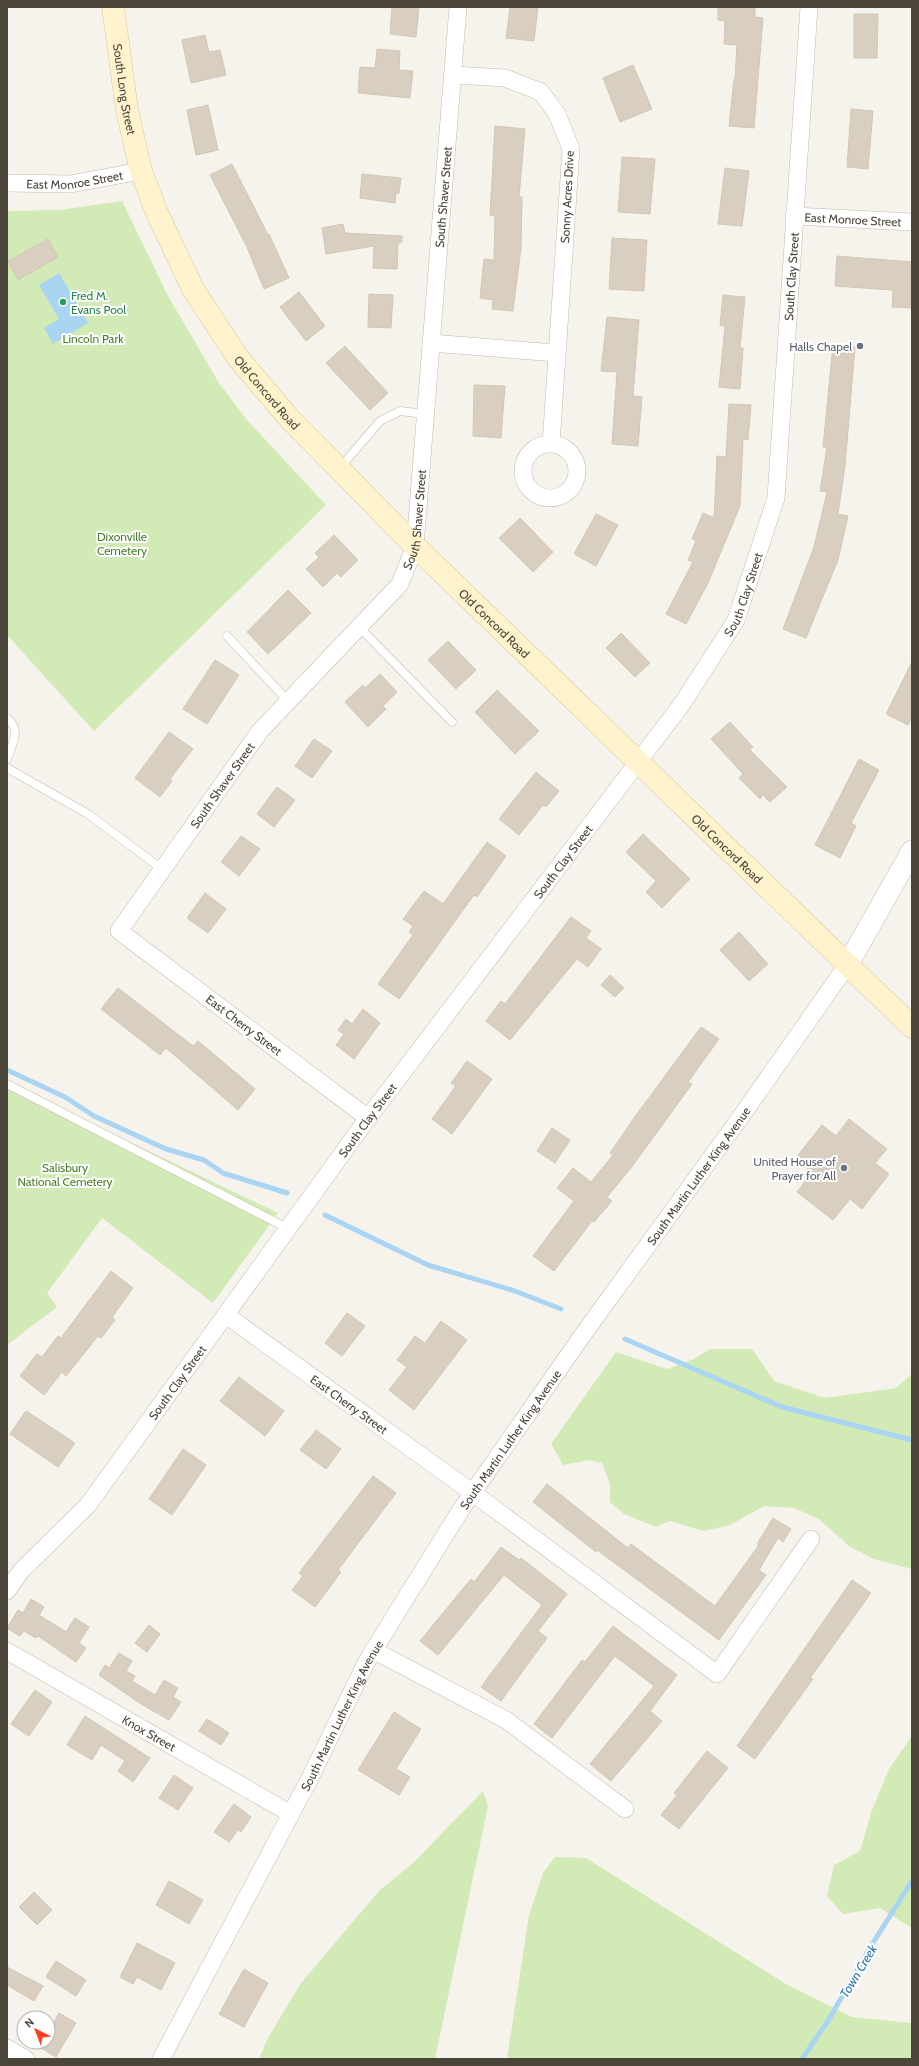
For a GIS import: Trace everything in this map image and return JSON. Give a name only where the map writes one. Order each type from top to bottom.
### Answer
[{"type":"main road","name":"South Long Street","points":[[113,7],[127,110],[141,171]]},
{"type":"main road","name":"Old Concord Road","points":[[141,171],[174,252],[193,289],[215,324],[262,388],[338,469],[415,546],[912,1027]]},
{"type":"street","name":"South Shaver Street","points":[[119,931],[260,731],[400,584],[415,546],[458,7]]},
{"type":"street","name":"South Clay Street","points":[[7,1591],[21,1570],[88,1505],[368,1118],[682,704],[736,620],[776,498],[809,7]]},
{"type":"street","name":"Sonny Acres Drive","points":[[452,75],[506,78],[542,92],[557,114],[571,149],[551,444]]},
{"type":"street","name":"East Monroe Street","points":[[7,183],[70,184],[141,171]]},
{"type":"street","name":"East Monroe Street","points":[[794,216],[912,222]]},
{"type":"street","points":[[431,343],[556,353]]},
{"type":"street","name":"South Martin Luther King Avenue","points":[[161,2059],[291,1814],[373,1650],[473,1493],[582,1336],[740,1118],[848,964],[912,852]]},
{"type":"street","name":"East Cherry Street","points":[[119,931],[368,1118]]},
{"type":"street","name":"East Cherry Street","points":[[226,1316],[473,1493],[716,1674],[811,1540]]},
{"type":"street","points":[[373,1650],[506,1720],[625,1809]]},
{"type":"street","name":"Knox Street","points":[[7,1651],[291,1814]]},
{"type":"street","points":[[7,2048],[26,2059]]},
{"type":"lane","points":[[338,469],[380,421],[400,411],[426,414]]},
{"type":"lane","points":[[359,627],[452,722]]},
{"type":"lane","points":[[227,636],[288,701]]},
{"type":"lane","points":[[7,718],[14,725],[15,734],[7,759]]},
{"type":"lane","points":[[7,768],[88,814],[162,869]]},
{"type":"lane","points":[[7,1084],[289,1229]]},
{"type":"green space","name":"Dixonville Cemetery","points":[[122,201],[168,296],[219,383],[246,419],[326,505],[94,731],[7,635],[7,211],[60,210]]},
{"type":"green space","name":"Salisbury National Cemetery","points":[[7,1083],[278,1213],[213,1303],[102,1218],[47,1293],[57,1307],[7,1345]]},
{"type":"green space","points":[[710,1349],[752,1349],[774,1381],[825,1398],[896,1388],[912,1374],[912,1569],[874,1559],[849,1546],[819,1519],[794,1508],[764,1506],[730,1525],[704,1531],[670,1521],[656,1527],[624,1514],[610,1502],[610,1484],[602,1463],[589,1460],[563,1465],[551,1444],[616,1352],[667,1369],[692,1360]]},
{"type":"green space","points":[[912,1736],[912,1928],[880,1908],[843,1914],[827,1896],[834,1865],[860,1851],[872,1810],[889,1769]]},
{"type":"green space","points":[[483,1791],[488,1806],[435,2059],[259,2059],[269,2036],[301,1983],[379,1891],[413,1863]]},
{"type":"green space","points":[[555,1857],[586,1858],[786,1984],[852,2017],[912,2023],[912,2059],[507,2059],[529,1915],[543,1873]]},
{"type":"water","name":"Fred M. Evans Pool","points":[[59,273],[88,323],[53,344],[44,328],[59,319],[39,285]]},
{"type":"building","points":[[392,7],[419,7],[416,37],[390,34]]},
{"type":"building","points":[[510,7],[538,7],[534,41],[506,38]]},
{"type":"building","points":[[718,7],[755,7],[755,17],[763,18],[754,128],[729,126],[735,79],[737,45],[724,44],[725,21],[718,20]]},
{"type":"building","points":[[854,14],[878,14],[877,58],[854,58]]},
{"type":"building","points":[[205,35],[209,52],[220,50],[226,75],[191,83],[182,40]]},
{"type":"building","points":[[377,49],[400,51],[399,70],[413,71],[410,98],[358,93],[360,67],[375,68]]},
{"type":"building","points":[[633,65],[652,109],[620,122],[603,78]]},
{"type":"building","points":[[208,105],[218,150],[196,155],[187,110]]},
{"type":"building","points":[[851,109],[873,111],[868,169],[847,167]]},
{"type":"building","points":[[495,126],[525,129],[519,197],[522,197],[521,248],[513,311],[492,309],[493,300],[480,298],[484,259],[494,260],[495,216],[490,215]]},
{"type":"building","points":[[622,157],[655,159],[650,214],[618,212]]},
{"type":"building","points":[[232,164],[268,235],[269,234],[289,278],[264,289],[246,245],[210,175]]},
{"type":"building","points":[[725,168],[749,171],[742,226],[718,224]]},
{"type":"building","points":[[362,174],[401,178],[399,193],[396,193],[395,203],[360,198]]},
{"type":"building","points":[[343,224],[345,233],[402,236],[402,242],[398,243],[397,269],[373,268],[374,246],[326,254],[322,228]]},
{"type":"building","points":[[612,238],[647,240],[644,291],[609,289]]},
{"type":"building","points":[[48,239],[58,257],[18,280],[8,261]]},
{"type":"building","points":[[837,256],[912,262],[912,308],[892,307],[893,290],[835,286]]},
{"type":"building","points":[[299,292],[325,326],[306,341],[280,307]]},
{"type":"building","points":[[369,294],[393,295],[391,328],[368,327]]},
{"type":"building","points":[[723,295],[745,297],[740,348],[743,348],[740,389],[719,387],[725,326],[720,325]]},
{"type":"building","points":[[607,317],[639,320],[633,396],[642,397],[638,446],[612,444],[617,372],[601,371]]},
{"type":"building","points":[[833,345],[855,347],[845,466],[838,514],[848,516],[838,560],[806,638],[783,629],[814,547],[827,492],[820,491],[827,447],[823,447]]},
{"type":"building","points":[[345,346],[388,393],[370,410],[326,363]]},
{"type":"building","points":[[474,385],[505,386],[501,438],[473,436]]},
{"type":"building","points":[[729,404],[751,405],[748,440],[743,439],[740,506],[708,583],[686,624],[666,614],[693,562],[688,560],[696,541],[692,539],[703,513],[714,518],[717,456],[726,457]]},
{"type":"building","points":[[596,514],[618,525],[596,566],[574,554]]},
{"type":"building","points":[[520,518],[553,552],[533,572],[499,538]]},
{"type":"building","points":[[334,535],[358,560],[341,577],[337,573],[323,587],[306,569],[319,557],[315,553]]},
{"type":"building","points":[[288,590],[311,613],[268,654],[247,632]]},
{"type":"building","points":[[621,633],[650,663],[635,677],[606,648]]},
{"type":"building","points":[[448,641],[476,670],[456,689],[428,660]]},
{"type":"building","points":[[215,660],[239,675],[207,724],[183,709]]},
{"type":"building","points":[[912,662],[912,717],[908,725],[886,714]]},
{"type":"building","points":[[380,674],[397,692],[383,706],[386,709],[368,727],[345,702],[363,685],[365,688]]},
{"type":"building","points":[[497,690],[539,731],[515,754],[475,712]]},
{"type":"building","points":[[730,722],[753,747],[750,750],[787,787],[770,802],[763,795],[760,799],[739,778],[743,774],[711,739]]},
{"type":"building","points":[[169,732],[193,749],[170,779],[172,781],[160,797],[135,778]]},
{"type":"building","points":[[314,739],[332,751],[312,778],[295,766]]},
{"type":"building","points":[[859,759],[879,770],[851,823],[856,826],[840,858],[815,845]]},
{"type":"building","points":[[536,772],[559,791],[546,807],[543,805],[519,835],[499,819]]},
{"type":"building","points":[[277,787],[295,800],[274,827],[257,814]]},
{"type":"building","points":[[643,834],[690,879],[662,908],[646,892],[656,881],[626,852]]},
{"type":"building","points":[[241,836],[260,849],[239,876],[221,862]]},
{"type":"building","points":[[487,842],[506,856],[477,897],[474,895],[399,999],[378,984],[413,935],[409,932],[413,926],[403,919],[424,891],[443,904]]},
{"type":"building","points":[[205,893],[226,909],[208,933],[187,918]]},
{"type":"building","points":[[571,917],[591,931],[586,938],[601,949],[588,967],[577,959],[510,1040],[486,1021],[501,1001],[505,1004]]},
{"type":"building","points":[[739,932],[768,964],[749,981],[720,950]]},
{"type":"building","points":[[610,975],[624,988],[615,997],[601,985]]},
{"type":"building","points":[[118,988],[193,1046],[198,1041],[255,1089],[238,1110],[166,1048],[160,1055],[101,1009]]},
{"type":"building","points":[[363,1009],[380,1023],[354,1059],[336,1045],[344,1034],[338,1030],[346,1019],[352,1024]]},
{"type":"building","points":[[701,1027],[719,1039],[688,1082],[692,1084],[631,1168],[607,1197],[612,1201],[594,1222],[592,1221],[554,1271],[533,1256],[574,1201],[557,1188],[573,1168],[591,1182],[613,1155],[610,1153],[634,1118]]},
{"type":"building","points":[[467,1061],[492,1079],[452,1134],[432,1119],[456,1086],[451,1083]]},
{"type":"building","name":"United House of Prayer for All","points":[[849,1119],[887,1149],[875,1163],[889,1174],[862,1209],[850,1199],[833,1220],[797,1192],[812,1172],[795,1159],[822,1125],[836,1136]]},
{"type":"building","points":[[552,1128],[570,1140],[555,1163],[537,1151]]},
{"type":"building","points":[[111,1271],[133,1288],[112,1317],[115,1320],[101,1338],[98,1336],[66,1376],[62,1372],[44,1395],[20,1376],[37,1354],[42,1357],[58,1336],[61,1338]]},
{"type":"building","points":[[347,1313],[365,1326],[342,1356],[325,1343]]},
{"type":"building","points":[[441,1321],[467,1340],[414,1410],[389,1390],[407,1367],[397,1360],[415,1336],[425,1343]]},
{"type":"building","points":[[239,1377],[284,1411],[265,1436],[220,1401]]},
{"type":"building","points":[[26,1411],[75,1443],[58,1467],[10,1434]]},
{"type":"building","points":[[316,1430],[341,1449],[326,1469],[300,1450]]},
{"type":"building","points":[[183,1449],[206,1465],[172,1515],[149,1499]]},
{"type":"building","points":[[373,1476],[396,1493],[338,1570],[341,1572],[315,1607],[292,1590],[303,1576],[299,1573]]},
{"type":"building","points":[[547,1484],[628,1548],[631,1544],[715,1606],[759,1545],[757,1544],[773,1518],[791,1529],[783,1542],[778,1538],[759,1570],[766,1575],[719,1640],[597,1550],[596,1552],[533,1502]]},
{"type":"building","points":[[501,1547],[519,1560],[521,1558],[567,1594],[538,1631],[547,1638],[501,1701],[481,1687],[542,1605],[504,1575],[438,1655],[420,1641],[471,1579],[474,1582]]},
{"type":"building","points":[[852,1580],[871,1593],[810,1678],[813,1679],[755,1759],[737,1746]]},
{"type":"building","points":[[31,1599],[44,1607],[39,1615],[66,1632],[75,1618],[89,1627],[79,1643],[86,1648],[76,1662],[38,1636],[36,1638],[24,1631],[20,1636],[7,1628],[18,1610],[23,1613]]},
{"type":"building","points":[[149,1625],[160,1634],[147,1652],[135,1643]]},
{"type":"building","points":[[613,1626],[677,1675],[650,1711],[662,1721],[611,1781],[590,1764],[654,1686],[615,1656],[552,1738],[534,1724],[582,1660],[585,1662]]},
{"type":"building","points":[[119,1653],[132,1661],[126,1671],[135,1676],[132,1681],[155,1695],[164,1680],[178,1688],[173,1697],[181,1702],[169,1720],[141,1704],[99,1675],[105,1665],[109,1668]]},
{"type":"building","points":[[35,1690],[52,1702],[29,1736],[11,1724]]},
{"type":"building","points":[[394,1712],[421,1729],[396,1769],[410,1777],[399,1795],[358,1770]]},
{"type":"building","points":[[85,1716],[150,1758],[133,1782],[118,1771],[125,1761],[101,1745],[92,1760],[67,1745]]},
{"type":"building","points":[[207,1719],[229,1733],[221,1745],[199,1731]]},
{"type":"building","points":[[707,1751],[728,1768],[679,1829],[661,1815],[677,1795],[674,1793]]},
{"type":"building","points":[[174,1775],[193,1788],[178,1810],[159,1798]]},
{"type":"building","points":[[234,1804],[251,1817],[241,1832],[238,1830],[229,1842],[214,1832]]},
{"type":"building","points":[[169,1881],[203,1900],[189,1924],[156,1905]]},
{"type":"building","points":[[34,1892],[52,1910],[37,1925],[19,1907]]},
{"type":"building","points":[[137,1943],[175,1963],[161,1990],[137,1977],[133,1984],[120,1977]]},
{"type":"building","points":[[56,1961],[86,1980],[76,1996],[46,1977]]},
{"type":"building","points":[[7,1967],[43,1986],[34,2001],[7,1985]]},
{"type":"building","points":[[244,1969],[268,1983],[244,2027],[219,2014]]},
{"type":"building","points":[[59,2013],[76,2023],[56,2057],[44,2050],[56,2050],[56,2018]]},
{"type":"waterway","points":[[7,1070],[65,1097],[94,1116],[166,1149],[204,1160],[223,1173],[287,1193]]},
{"type":"waterway","points":[[325,1215],[428,1265],[515,1291],[561,1309]]},
{"type":"waterway","points":[[625,1339],[782,1407],[912,1440]]},
{"type":"waterway","name":"Town Creek","points":[[802,2059],[828,2021],[871,1946],[912,1881]]},
{"type":"place","name":"Fred M. Evans Pool","points":[[63,302]]},
{"type":"place","name":"Halls Chapel","points":[[860,346]]},
{"type":"place","name":"United House of Prayer for All","points":[[844,1168]]},
{"type":"park label","name":"Lincoln Park","points":[[93,338]]}]
